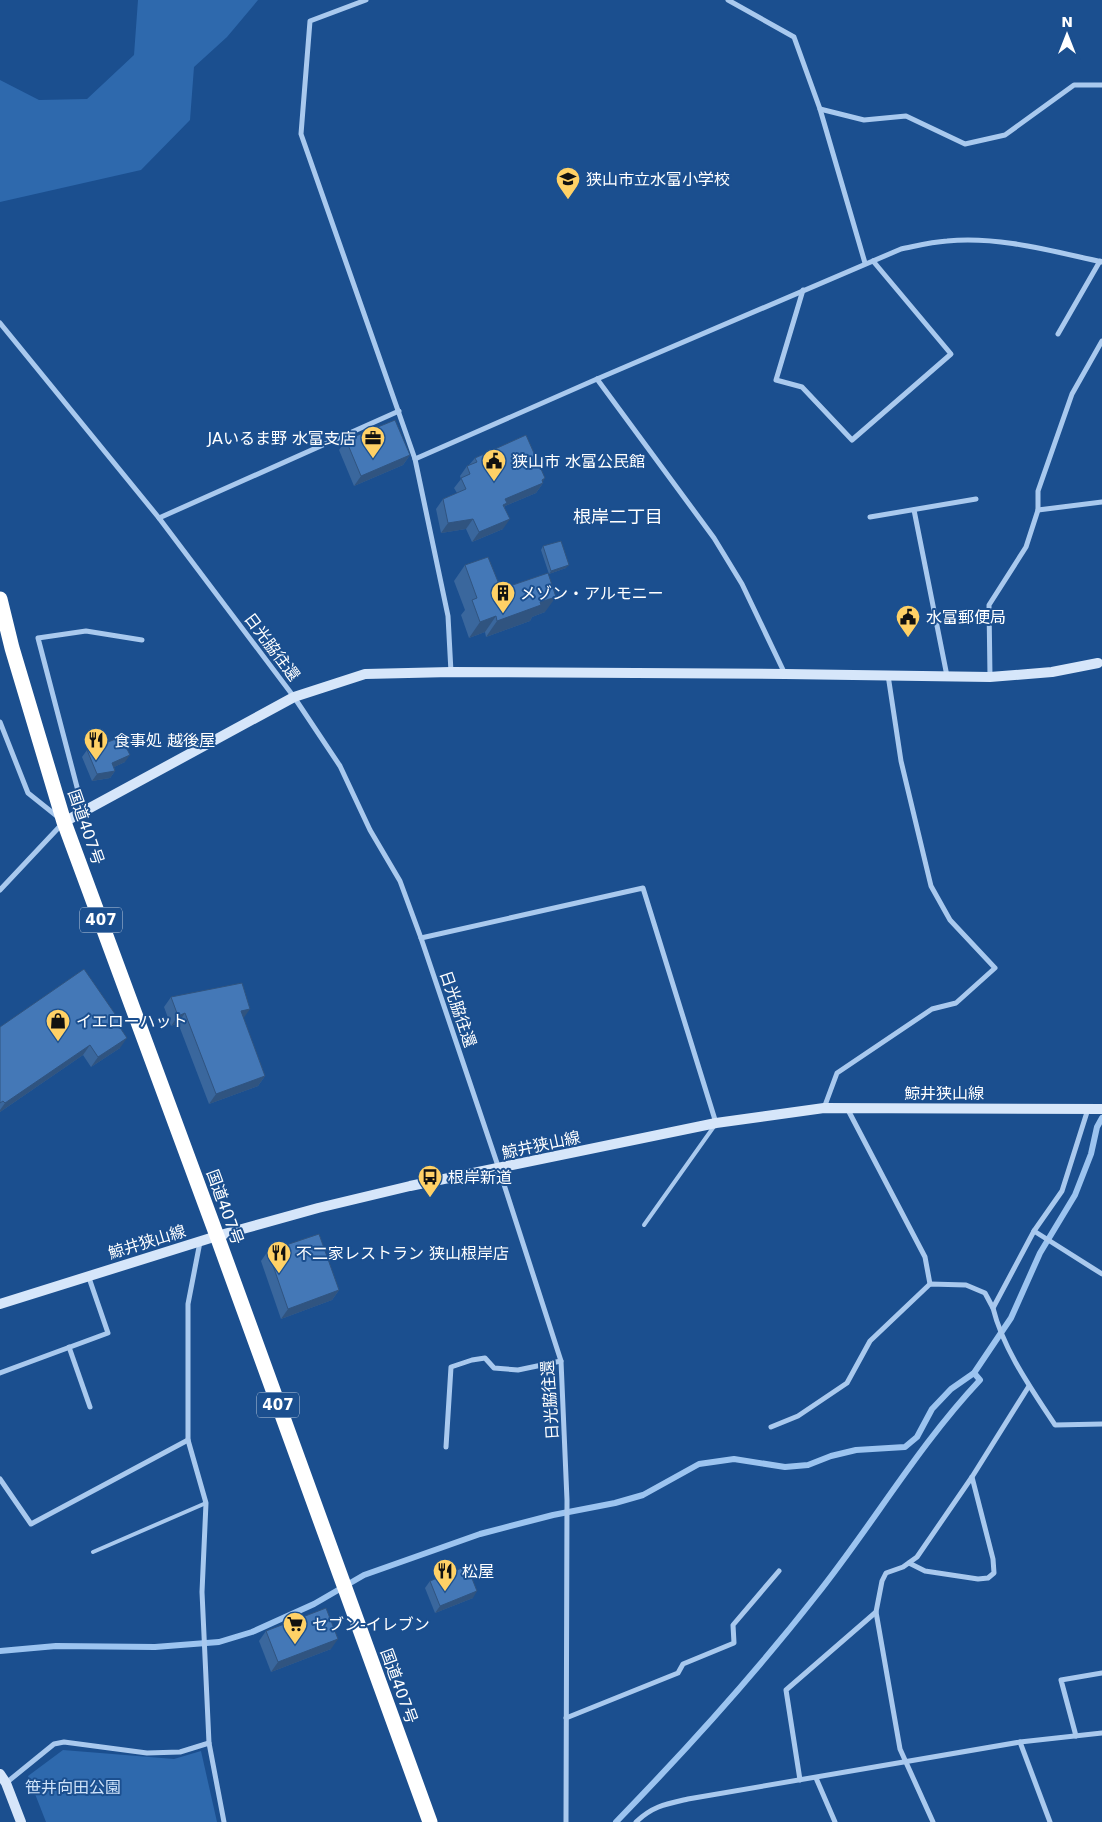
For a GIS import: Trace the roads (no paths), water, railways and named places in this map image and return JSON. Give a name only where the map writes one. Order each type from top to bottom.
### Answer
[{"type":"highway","name":"国道407号","points":[[0,599],[12,648],[64,822],[430,1822]]},
{"type":"street","points":[[366,0],[310,20],[300,134],[415,459],[448,616],[451,672]]},
{"type":"street","points":[[728,0],[794,37],[820,109],[865,264]]},
{"type":"street","points":[[820,109],[864,120],[906,116],[965,144],[1005,135],[1074,85],[1102,85]]},
{"type":"street","points":[[415,459],[803,290],[902,249],[924,244],[974,240],[1007,242],[1101,261],[1058,334]]},
{"type":"street","points":[[803,290],[776,380],[802,386],[852,440],[951,354],[873,261]]},
{"type":"street","name":"日光脇往還","points":[[0,323],[159,518],[294,697],[340,766],[370,830],[400,882],[421,938],[499,1169],[561,1361],[567,1502],[566,1822]]},
{"type":"street","points":[[990,677],[989,605],[1026,547],[1038,510],[1038,491],[1072,394],[1102,341]]},
{"type":"street","points":[[597,379],[714,538],[742,584],[785,674]]},
{"type":"street","points":[[159,518],[399,411]]},
{"type":"street","points":[[870,517],[976,499]]},
{"type":"street","points":[[1038,510],[1102,502]]},
{"type":"street","points":[[914,510],[947,676]]},
{"type":"street","points":[[83,810],[38,638],[86,631],[142,640]]},
{"type":"street","points":[[0,890],[64,822],[83,810],[294,697],[365,674],[451,672],[990,677],[1052,672],[1100,662]]},
{"type":"street","points":[[824,1108],[837,1073],[932,1009],[956,1004],[995,968],[950,920],[931,886],[902,761],[888,675]]},
{"type":"street","points":[[0,722],[28,794],[64,822]]},
{"type":"street","points":[[421,938],[643,888],[716,1123]]},
{"type":"street","name":"鯨井狭山線","points":[[0,1304],[217,1236],[345,1201],[716,1123],[824,1108],[1094,1109]]},
{"type":"street","points":[[847,1108],[926,1256],[930,1284]]},
{"type":"street","points":[[993,1308],[1036,1232],[1062,1191],[1094,1109]]},
{"type":"street","points":[[1036,1232],[1102,1274]]},
{"type":"street","points":[[200,1242],[188,1304],[188,1440],[206,1503],[202,1592],[209,1743],[224,1822]]},
{"type":"street","points":[[0,1373],[108,1333],[88,1275]]},
{"type":"street","points":[[771,1427],[798,1416],[847,1383],[870,1341],[930,1284],[966,1285],[984,1293],[993,1308],[997,1322],[1029,1386],[1055,1425],[1102,1424]]},
{"type":"street","points":[[69,1347],[90,1407]]},
{"type":"street","points":[[446,1447],[451,1367],[485,1358],[494,1368],[518,1370],[561,1361]]},
{"type":"street","points":[[933,1822],[900,1749],[876,1612],[882,1582],[886,1573],[903,1568],[917,1557],[972,1477],[1029,1386]]},
{"type":"street","points":[[1,1482],[31,1524],[188,1440]]},
{"type":"street","points":[[910,1562],[925,1571],[978,1579],[988,1578],[994,1573],[993,1559],[972,1477]]},
{"type":"street","points":[[566,1718],[678,1673],[683,1664],[734,1643],[733,1625],[779,1571]]},
{"type":"street","points":[[800,1780],[786,1690],[876,1612]]},
{"type":"street","points":[[1076,1736],[1061,1680],[1102,1673]]},
{"type":"street","points":[[636,1822],[648,1811],[666,1804],[1020,1742],[1102,1733]]},
{"type":"street","points":[[6,1783],[54,1744],[64,1742],[155,1752],[180,1752],[209,1743]]},
{"type":"street","points":[[1020,1742],[1050,1822]]},
{"type":"street","points":[[0,1774],[6,1783],[22,1822]]},
{"type":"street","points":[[816,1778],[834,1822]]},
{"type":"lane","points":[[644,1225],[716,1123]]},
{"type":"lane","points":[[93,1552],[206,1503]]},
{"type":"waterway","points":[[0,1651],[56,1646],[155,1647],[219,1642],[252,1632],[314,1604],[364,1575],[480,1534],[643,1495],[699,1464],[734,1459],[785,1467],[808,1465],[831,1456],[856,1450],[905,1447],[917,1437],[932,1409],[951,1389],[974,1373],[1011,1318],[1040,1253],[1075,1195],[1091,1154],[1097,1127],[1102,1118]]},
{"type":"waterway","points":[[616,1822],[718,1712],[815,1597],[915,1459],[980,1380],[974,1373]]},
{"type":"place","name":"狭山市立水富小学校","points":[[568,200]]},
{"type":"place","name":"JAいるま野 水富支店","points":[[373,459]]},
{"type":"place","name":"狭山市 水富公民館","points":[[494,482]]},
{"type":"place","name":"メゾン・アルモニー","points":[[503,614]]},
{"type":"place","name":"水富郵便局","points":[[908,638]]},
{"type":"place","name":"食事処 越後屋","points":[[96,761]]},
{"type":"place","name":"イエローハット","points":[[58,1042]]},
{"type":"place","name":"根岸新道","points":[[430,1198]]},
{"type":"place","name":"不二家レストラン 狭山根岸店","points":[[279,1274]]},
{"type":"place","name":"松屋","points":[[445,1592]]},
{"type":"place","name":"セブン-イレブン","points":[[295,1645]]},
{"type":"district","name":"根岸二丁目","points":[[618,516]]},
{"type":"park label","name":"笹井向田公園","points":[[73,1787]]}]
